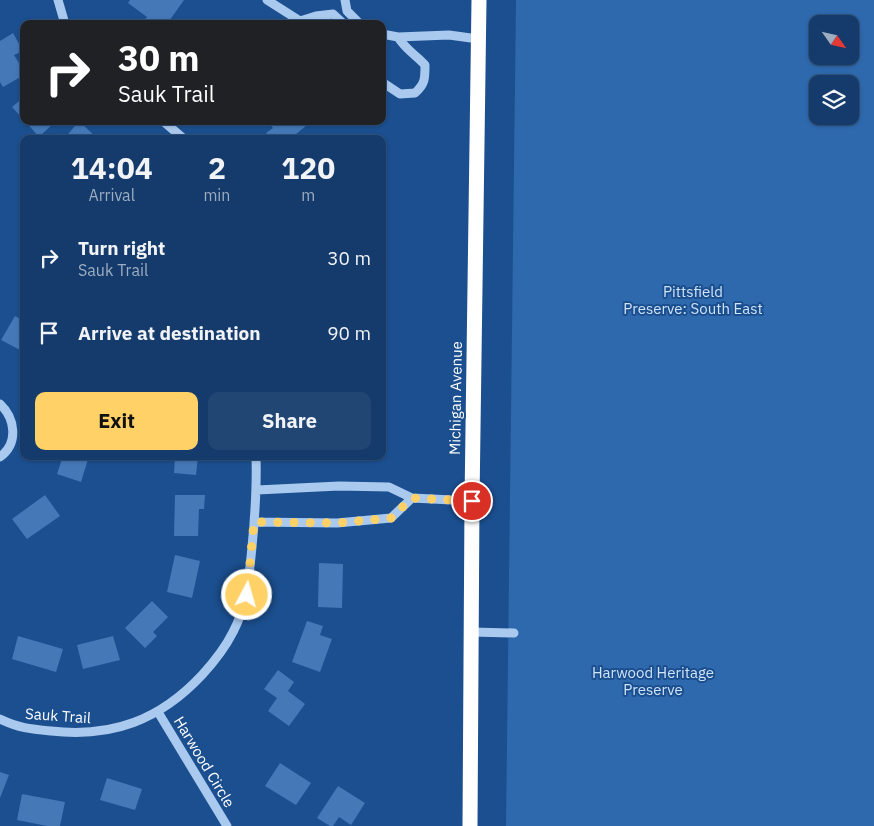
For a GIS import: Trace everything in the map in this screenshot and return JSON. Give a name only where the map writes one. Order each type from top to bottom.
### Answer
[{"type":"highway","name":"Michigan Avenue","points":[[470,826],[472,501],[479,0]]},
{"type":"street","points":[[58,0],[63,20]]},
{"type":"street","points":[[267,0],[298,20]]},
{"type":"street","points":[[344,0],[347,11],[356,20]]},
{"type":"street","points":[[303,20],[333,14],[340,20]]},
{"type":"street","points":[[386,35],[398,37],[449,35],[478,38]]},
{"type":"street","points":[[386,85],[400,94],[414,93],[422,87],[425,78],[425,65],[403,46],[398,37]]},
{"type":"street","points":[[168,125],[179,135]]},
{"type":"street","points":[[0,404],[8,412],[13,423],[13,434],[10,445],[0,457]]},
{"type":"street","name":"Sauk Trail","points":[[0,719],[16,727],[60,732],[93,733],[124,726],[158,712],[195,683],[213,663],[233,632],[247,595],[257,490],[256,460]]},
{"type":"street","points":[[257,490],[339,486],[389,487],[412,498],[472,501]]},
{"type":"street","points":[[254,522],[337,523],[391,518],[412,498]]},
{"type":"street","points":[[472,632],[514,633]]},
{"type":"street","name":"Harwood Circle","points":[[158,712],[227,826]]},
{"type":"green space","name":"Pittsfield Preserve: South East","points":[[516,0],[874,0],[874,826],[506,826]]},
{"type":"building","points":[[130,0],[184,0],[170,20],[144,20],[147,17],[128,3]]},
{"type":"building","points":[[13,33],[20,46],[20,52],[14,55],[20,65],[20,77],[3,87],[0,82],[0,41]]},
{"type":"building","points":[[20,100],[20,116],[12,107]]},
{"type":"building","points":[[28,125],[52,125],[41,135],[37,135]]},
{"type":"building","points":[[76,125],[83,125],[94,135],[67,135]]},
{"type":"building","points":[[270,125],[307,125],[295,135],[267,135],[266,133],[273,128]]},
{"type":"building","points":[[15,316],[20,319],[20,350],[1,340]]},
{"type":"building","points":[[62,460],[88,460],[81,482],[57,474]]},
{"type":"building","points":[[175,460],[198,460],[196,475],[174,473]]},
{"type":"building","points":[[45,495],[60,516],[27,539],[12,519]]},
{"type":"building","points":[[175,495],[205,495],[204,509],[199,509],[198,536],[174,536]]},
{"type":"building","points":[[175,555],[200,561],[192,598],[167,592]]},
{"type":"building","points":[[319,563],[343,564],[342,608],[318,607]]},
{"type":"building","points":[[152,601],[168,617],[153,632],[157,636],[145,648],[125,628]]},
{"type":"building","points":[[307,621],[323,626],[320,635],[332,639],[320,672],[292,662]]},
{"type":"building","points":[[18,636],[63,649],[56,672],[12,659]]},
{"type":"building","points":[[113,636],[120,660],[83,669],[77,645]]},
{"type":"building","points":[[278,670],[294,682],[288,691],[305,704],[289,726],[268,711],[277,698],[264,689]]},
{"type":"building","points":[[280,763],[311,783],[296,805],[265,786]]},
{"type":"building","points":[[0,772],[9,775],[0,798]]},
{"type":"building","points":[[107,778],[142,789],[135,810],[100,800]]},
{"type":"building","points":[[338,786],[365,803],[351,825],[339,817],[333,826],[317,818]]},
{"type":"building","points":[[22,794],[65,802],[60,826],[47,826],[17,820]]},
{"type":"route","points":[[247,595],[254,522],[337,523],[391,518],[412,498],[472,501]]},
{"type":"park label","name":"Harwood Heritage Preserve","points":[[653,682]]}]
